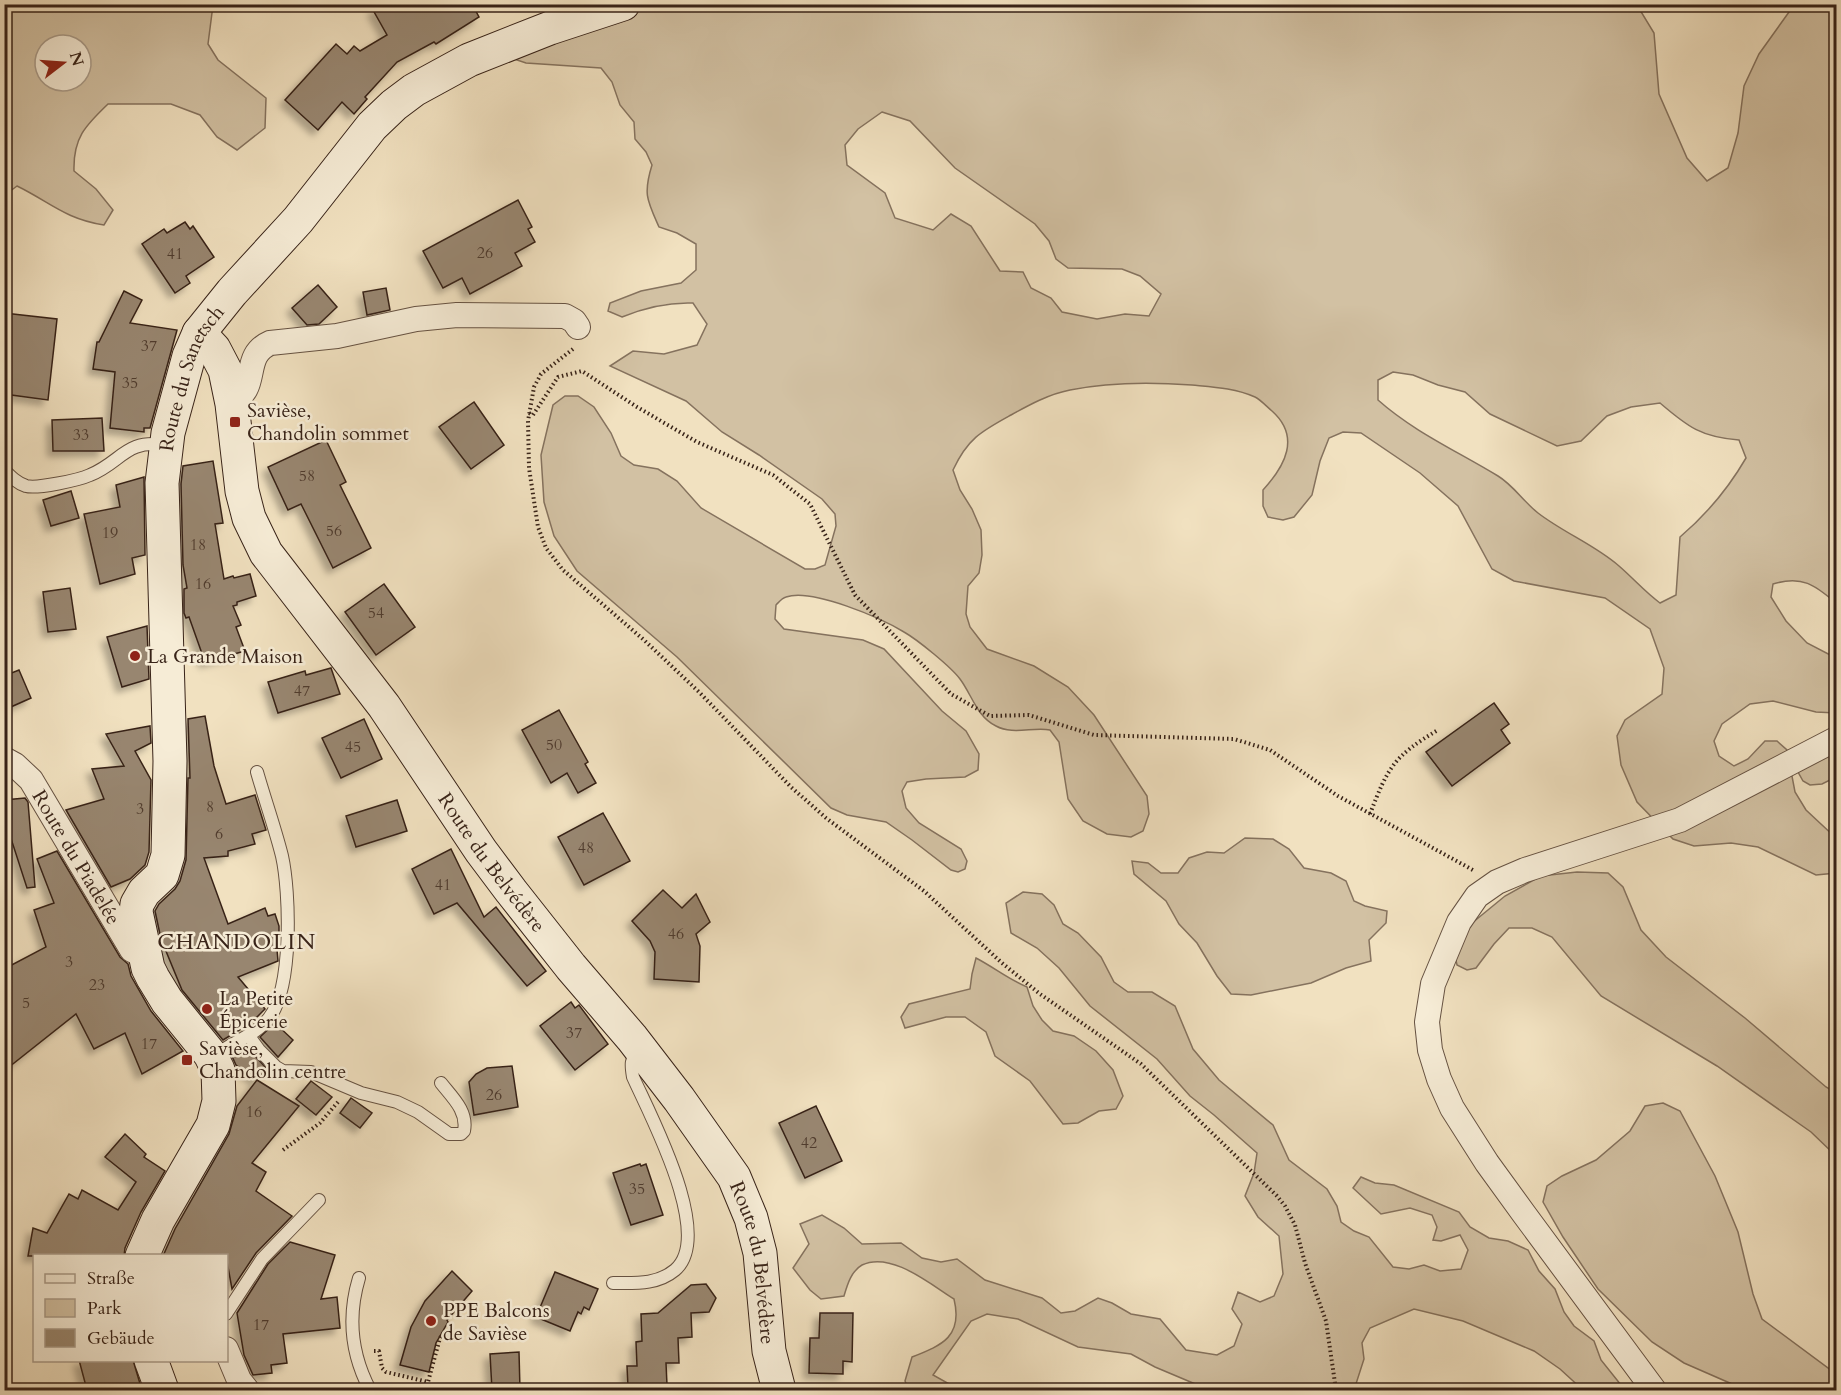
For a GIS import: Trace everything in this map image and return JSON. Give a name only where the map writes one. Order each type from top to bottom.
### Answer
[{"type":"street","name":"Route du Sanetsch","points":[[212,1058],[167,1001],[153,978],[145,956],[137,918],[137,904],[144,892],[160,879],[165,869],[170,814],[169,678],[162,483],[166,445],[189,356],[199,333],[232,292],[298,220],[372,126],[394,105],[414,90],[469,60],[550,28],[622,4]]},
{"type":"street","points":[[231,401],[238,399],[247,390],[254,357],[261,347],[270,343],[337,336],[416,319],[457,315],[565,316],[574,321],[578,327]]},
{"type":"street","name":"Route du Belvédère","points":[[199,333],[214,349],[225,370],[242,491],[249,518],[266,553],[384,706],[511,891],[570,968],[640,1049],[691,1115],[730,1171],[741,1191],[760,1254],[769,1351],[778,1390]]},
{"type":"street","points":[[1654,1390],[1487,1163],[1452,1108],[1433,1064],[1428,1037],[1427,1022],[1433,984],[1459,922],[1477,897],[1490,886],[1524,870],[1680,820],[1836,739]]},
{"type":"street","name":"Route du Piadelée","points":[[4,759],[15,765],[31,780],[132,950],[145,956]]},
{"type":"street","points":[[143,1254],[162,1213],[213,1125],[218,1108],[220,1085],[218,1070],[212,1058]]},
{"type":"street","points":[[228,1354],[239,1380],[247,1390]]},
{"type":"street","points":[[152,1362],[162,1390]]},
{"type":"lane","points":[[4,470],[15,481],[29,487],[68,482],[104,468],[135,446],[152,443],[166,445]]},
{"type":"lane","points":[[212,1058],[229,1044],[249,1036],[264,1023],[276,1007],[282,985],[287,935],[287,894],[282,857],[257,772]]},
{"type":"lane","points":[[249,1036],[276,1067],[283,1071],[311,1072],[349,1088],[408,1106],[449,1134],[461,1134],[466,1124],[464,1116],[441,1083]]},
{"type":"lane","points":[[613,1283],[647,1283],[676,1269],[685,1256],[689,1232],[687,1212],[668,1155],[633,1077],[631,1063],[640,1049]]},
{"type":"lane","points":[[228,1311],[262,1259],[319,1200]]},
{"type":"lane","points":[[359,1278],[351,1324],[356,1358],[370,1390]]},
{"type":"path","points":[[578,327],[580,340],[577,345],[541,374],[534,387],[529,413],[529,468],[538,527],[546,548],[562,570],[644,640],[691,684],[791,788],[826,818],[924,891],[1002,963],[1040,994],[1141,1064],[1285,1206],[1295,1225],[1305,1263],[1326,1321],[1336,1390]]},
{"type":"path","points":[[529,413],[533,415],[558,377],[582,371],[697,442],[773,475],[810,504],[855,595],[951,694],[990,716],[1029,715],[1094,735],[1234,739],[1270,750],[1338,796],[1475,871],[1490,886]]},
{"type":"path","points":[[1370,814],[1389,769],[1400,755],[1438,730]]},
{"type":"path","points":[[283,1150],[320,1123],[349,1088]]},
{"type":"path","points":[[356,1358],[379,1351],[382,1368],[386,1372],[428,1382],[440,1338],[444,1332]]},
{"type":"green space","points":[[5,4],[213,5],[208,44],[218,60],[266,98],[265,128],[237,150],[217,137],[200,115],[171,104],[108,104],[82,133],[74,160],[74,171],[96,189],[113,210],[104,225],[79,219],[17,186],[5,195]]},
{"type":"green space","points":[[573,5],[1637,5],[1654,33],[1659,94],[1687,158],[1707,181],[1728,168],[1738,133],[1744,86],[1759,54],[1794,5],[1836,5],[1836,603],[1808,583],[1800,581],[1783,581],[1773,584],[1771,597],[1786,621],[1807,643],[1836,658],[1836,713],[1816,712],[1773,701],[1750,704],[1722,724],[1714,741],[1719,756],[1734,766],[1748,759],[1765,741],[1777,741],[1787,750],[1795,792],[1806,810],[1836,838],[1836,873],[1816,875],[1758,847],[1731,843],[1694,846],[1673,839],[1637,802],[1621,765],[1617,736],[1625,720],[1662,694],[1664,668],[1650,629],[1605,598],[1514,581],[1492,569],[1458,506],[1420,473],[1361,433],[1343,432],[1329,438],[1320,461],[1312,495],[1294,517],[1283,520],[1268,517],[1263,506],[1263,490],[1278,471],[1287,451],[1286,431],[1281,421],[1255,397],[1232,390],[1192,385],[1115,384],[1085,387],[1054,394],[1025,407],[977,436],[964,450],[953,470],[960,490],[981,530],[982,555],[979,573],[968,586],[966,614],[970,627],[987,649],[1034,666],[1068,687],[1094,715],[1147,796],[1149,814],[1143,831],[1131,837],[1107,834],[1083,821],[1068,799],[1059,742],[1050,730],[1009,730],[989,722],[979,711],[956,674],[910,636],[880,619],[829,600],[798,595],[786,597],[776,605],[775,619],[784,629],[863,640],[884,649],[942,711],[966,731],[979,754],[978,770],[965,777],[907,782],[902,791],[906,808],[919,823],[961,849],[967,861],[965,869],[958,872],[951,870],[886,822],[847,815],[831,808],[677,657],[577,571],[554,536],[544,502],[541,455],[553,405],[565,396],[578,396],[594,407],[611,433],[621,456],[634,465],[658,469],[677,481],[701,508],[805,569],[815,569],[825,565],[836,526],[835,514],[822,499],[722,432],[686,401],[610,366],[633,351],[664,354],[697,345],[707,324],[693,303],[657,306],[622,317],[608,311],[610,303],[641,291],[681,283],[696,270],[696,244],[677,233],[659,227],[647,190],[652,165],[646,152],[635,139],[634,122],[620,105],[612,82],[601,68],[526,63],[511,58]],"holes":[[[882,112],[910,121],[955,168],[1035,224],[1049,241],[1056,259],[1068,268],[1122,269],[1140,276],[1161,294],[1149,316],[1125,314],[1097,319],[1062,312],[1051,298],[1031,288],[1023,272],[1000,271],[971,226],[951,214],[933,230],[895,218],[885,193],[847,165],[845,145],[858,129]],[[1393,372],[1413,375],[1465,392],[1490,414],[1557,446],[1581,441],[1607,416],[1631,407],[1660,403],[1696,429],[1726,439],[1739,440],[1746,458],[1716,500],[1680,537],[1676,595],[1660,603],[1610,559],[1538,513],[1503,480],[1421,432],[1378,400],[1378,380]]]},
{"type":"green space","points":[[1836,749],[1836,777],[1822,784],[1810,785],[1803,781],[1798,772]]},
{"type":"green space","points":[[1245,838],[1273,839],[1289,849],[1304,868],[1331,873],[1346,881],[1354,901],[1387,911],[1386,923],[1369,940],[1371,961],[1346,968],[1311,983],[1251,995],[1231,994],[1197,943],[1179,924],[1166,901],[1134,874],[1132,861],[1148,863],[1161,873],[1178,873],[1189,858],[1207,852],[1224,853]]},
{"type":"green space","points":[[1577,872],[1608,873],[1623,887],[1641,930],[1666,957],[1836,1093],[1836,1156],[1811,1132],[1717,1066],[1601,996],[1552,937],[1532,928],[1509,928],[1476,968],[1467,970],[1457,965],[1454,951],[1466,928],[1505,896],[1541,876]]},
{"type":"green space","points":[[1023,892],[1042,894],[1054,905],[1063,924],[1078,933],[1101,957],[1114,982],[1128,992],[1152,992],[1175,1006],[1193,1049],[1219,1080],[1273,1125],[1289,1160],[1327,1189],[1337,1206],[1341,1222],[1369,1237],[1393,1267],[1409,1269],[1424,1265],[1440,1271],[1461,1269],[1468,1250],[1460,1235],[1441,1241],[1433,1240],[1437,1227],[1432,1215],[1410,1208],[1381,1214],[1353,1188],[1361,1177],[1375,1183],[1394,1185],[1459,1212],[1470,1227],[1489,1238],[1508,1241],[1528,1250],[1539,1271],[1555,1289],[1564,1312],[1574,1326],[1594,1341],[1601,1360],[1625,1390],[1583,1390],[1560,1369],[1534,1351],[1463,1321],[1414,1309],[1370,1328],[1362,1343],[1364,1359],[1354,1390],[1206,1390],[1131,1354],[1078,1347],[1018,1319],[987,1314],[971,1321],[933,1375],[960,1390],[909,1390],[905,1381],[912,1357],[941,1343],[953,1330],[956,1322],[954,1299],[910,1271],[885,1262],[873,1262],[862,1265],[855,1271],[844,1296],[821,1299],[810,1290],[793,1268],[809,1244],[800,1224],[822,1215],[844,1228],[862,1244],[901,1243],[922,1258],[941,1262],[957,1259],[985,1280],[1042,1298],[1061,1313],[1075,1311],[1098,1298],[1131,1314],[1160,1319],[1186,1350],[1217,1355],[1234,1346],[1242,1324],[1232,1309],[1238,1292],[1260,1302],[1274,1296],[1283,1274],[1279,1236],[1258,1217],[1245,1196],[1254,1173],[1257,1153],[1190,1096],[1157,1059],[1090,1006],[1059,968],[1037,948],[1011,933],[1006,903]]},
{"type":"green space","points":[[976,958],[1027,987],[1033,1006],[1053,1031],[1074,1036],[1096,1051],[1113,1070],[1123,1096],[1116,1109],[1099,1111],[1078,1123],[1063,1124],[1030,1081],[995,1056],[986,1032],[965,1017],[946,1017],[905,1028],[901,1017],[909,1004],[970,989]]},
{"type":"green space","points":[[1663,1103],[1680,1111],[1715,1176],[1738,1232],[1753,1294],[1762,1319],[1836,1374],[1836,1390],[1739,1390],[1732,1384],[1684,1363],[1652,1342],[1598,1289],[1563,1237],[1543,1202],[1547,1186],[1562,1176],[1596,1160],[1630,1131],[1645,1106]]},
{"type":"building","points":[[383,4],[472,4],[479,17],[436,44],[434,42],[397,62],[365,97],[367,99],[354,114],[342,102],[318,130],[285,100],[336,44],[347,54],[354,46],[360,51],[387,35],[373,10]]},
{"type":"building","points":[[518,200],[532,227],[528,229],[535,242],[515,253],[522,266],[470,294],[462,278],[443,288],[423,251]]},
{"type":"building","points":[[185,222],[190,229],[193,226],[214,257],[186,276],[190,283],[175,293],[142,244],[164,229],[167,233]]},
{"type":"building","points":[[318,285],[337,307],[319,324],[307,325],[292,308]]},
{"type":"building","points":[[386,288],[390,310],[367,315],[363,292]]},
{"type":"building","points":[[124,291],[142,300],[130,323],[177,330],[150,428],[144,428],[144,432],[110,428],[115,372],[93,369],[97,342]]},
{"type":"building","points":[[4,313],[57,319],[48,400],[4,394]]},
{"type":"building","points":[[474,402],[504,445],[471,469],[439,427]]},
{"type":"building","points":[[102,418],[104,451],[53,451],[52,420]]},
{"type":"building","points":[[326,440],[346,482],[340,485],[371,548],[333,568],[301,504],[288,510],[268,467]]},
{"type":"building","points":[[213,461],[223,523],[215,524],[224,579],[250,574],[256,596],[237,602],[237,605],[233,606],[241,625],[236,627],[245,651],[205,662],[189,617],[186,618],[184,613],[184,589],[187,588],[183,565],[181,484],[183,466]]},
{"type":"building","points":[[144,477],[145,555],[132,558],[135,574],[100,584],[84,514],[120,507],[116,485]]},
{"type":"building","points":[[71,491],[79,518],[51,526],[43,500]]},
{"type":"building","points":[[384,584],[415,627],[376,655],[345,612]]},
{"type":"building","points":[[70,588],[76,629],[48,632],[43,592]]},
{"type":"building","name":"La Grande Maison","points":[[147,626],[149,679],[122,687],[107,637]]},
{"type":"building","points":[[331,668],[340,694],[278,713],[268,682],[305,671],[306,675]]},
{"type":"building","points":[[19,670],[31,698],[4,710],[4,676]]},
{"type":"building","points":[[1494,703],[1509,724],[1501,730],[1510,743],[1452,786],[1426,752]]},
{"type":"building","points":[[559,710],[588,762],[585,764],[596,783],[578,793],[567,773],[551,783],[522,730]]},
{"type":"building","points":[[205,716],[214,766],[226,804],[255,795],[266,830],[252,834],[255,844],[228,851],[228,856],[204,858],[228,924],[265,908],[268,916],[275,914],[279,926],[279,936],[276,938],[278,961],[238,977],[265,1009],[251,1023],[223,1040],[182,990],[161,939],[155,911],[180,881],[186,860],[188,778],[190,778],[188,719]]},
{"type":"building","points":[[364,719],[382,759],[341,778],[322,738]]},
{"type":"building","points":[[150,726],[151,743],[135,751],[151,780],[149,852],[145,865],[130,879],[111,887],[66,810],[104,799],[92,769],[124,766],[106,734]]},
{"type":"building","points":[[25,798],[28,802],[35,887],[27,888],[4,817],[4,800]]},
{"type":"building","points":[[397,800],[407,831],[356,847],[346,816]]},
{"type":"building","points":[[603,813],[630,861],[584,885],[558,837]]},
{"type":"building","points":[[451,849],[484,917],[496,907],[546,971],[527,986],[457,903],[434,914],[412,869]]},
{"type":"building","points":[[57,851],[120,957],[128,964],[131,976],[151,1011],[183,1051],[142,1074],[125,1033],[94,1049],[76,1014],[4,1071],[4,969],[46,947],[34,910],[54,903],[37,859]]},
{"type":"building","points":[[663,890],[682,908],[696,894],[710,922],[696,934],[700,946],[699,982],[654,979],[655,952],[650,941],[632,921]]},
{"type":"building","points":[[571,1002],[575,1008],[579,1005],[608,1044],[575,1070],[540,1026]]},
{"type":"building","points":[[275,1023],[293,1040],[278,1057],[260,1037]]},
{"type":"building","points":[[246,1046],[267,1069],[257,1080],[236,1065],[231,1054]]},
{"type":"building","points":[[512,1066],[518,1107],[474,1115],[469,1082],[476,1074],[487,1068]]},
{"type":"building","points":[[257,1080],[299,1106],[252,1163],[266,1172],[256,1191],[292,1216],[256,1253],[232,1289],[228,1254],[164,1254],[175,1229],[229,1134],[237,1106]]},
{"type":"building","points":[[311,1081],[332,1097],[316,1115],[296,1099]]},
{"type":"building","points":[[351,1098],[372,1113],[360,1128],[340,1113]]},
{"type":"building","points":[[816,1106],[842,1161],[805,1178],[779,1123]]},
{"type":"building","points":[[125,1134],[146,1154],[144,1157],[165,1171],[141,1212],[124,1254],[33,1254],[33,1256],[28,1256],[33,1228],[47,1233],[69,1194],[78,1199],[82,1190],[118,1210],[136,1182],[105,1157]]},
{"type":"building","points":[[640,1164],[641,1166],[646,1164],[663,1215],[631,1225],[613,1173]]},
{"type":"building","points":[[290,1242],[335,1255],[321,1299],[337,1297],[340,1328],[283,1334],[287,1363],[271,1365],[272,1373],[253,1375],[244,1355],[237,1313],[268,1264]]},
{"type":"building","name":"PPE Balcons de Savièse","points":[[452,1271],[472,1291],[447,1320],[436,1343],[429,1372],[400,1365],[411,1327],[425,1301]]},
{"type":"building","points":[[555,1272],[598,1289],[589,1310],[584,1307],[581,1314],[578,1312],[570,1331],[536,1317]]},
{"type":"building","points":[[706,1284],[716,1298],[709,1312],[691,1313],[692,1337],[678,1338],[679,1363],[666,1363],[667,1385],[628,1387],[627,1366],[637,1366],[636,1342],[642,1341],[641,1314],[658,1313],[691,1285]]},
{"type":"building","points":[[820,1313],[853,1313],[852,1362],[843,1361],[843,1374],[809,1373],[810,1338],[819,1338]]},
{"type":"building","points":[[519,1352],[520,1390],[492,1390],[490,1354]]},
{"type":"building","points":[[80,1362],[134,1362],[141,1387],[127,1390],[87,1390]]},
{"type":"place","name":"Savièse, Chandolin sommet","points":[[235,422]]},
{"type":"place","name":"La Grande Maison","points":[[135,656]]},
{"type":"place","name":"La Petite Épicerie","points":[[207,1009]]},
{"type":"place","name":"Savièse, Chandolin centre","points":[[187,1060]]},
{"type":"place","name":"PPE Balcons de Savièse","points":[[431,1321]]},
{"type":"district","name":"CHANDOLIN","points":[[237,941]]}]
